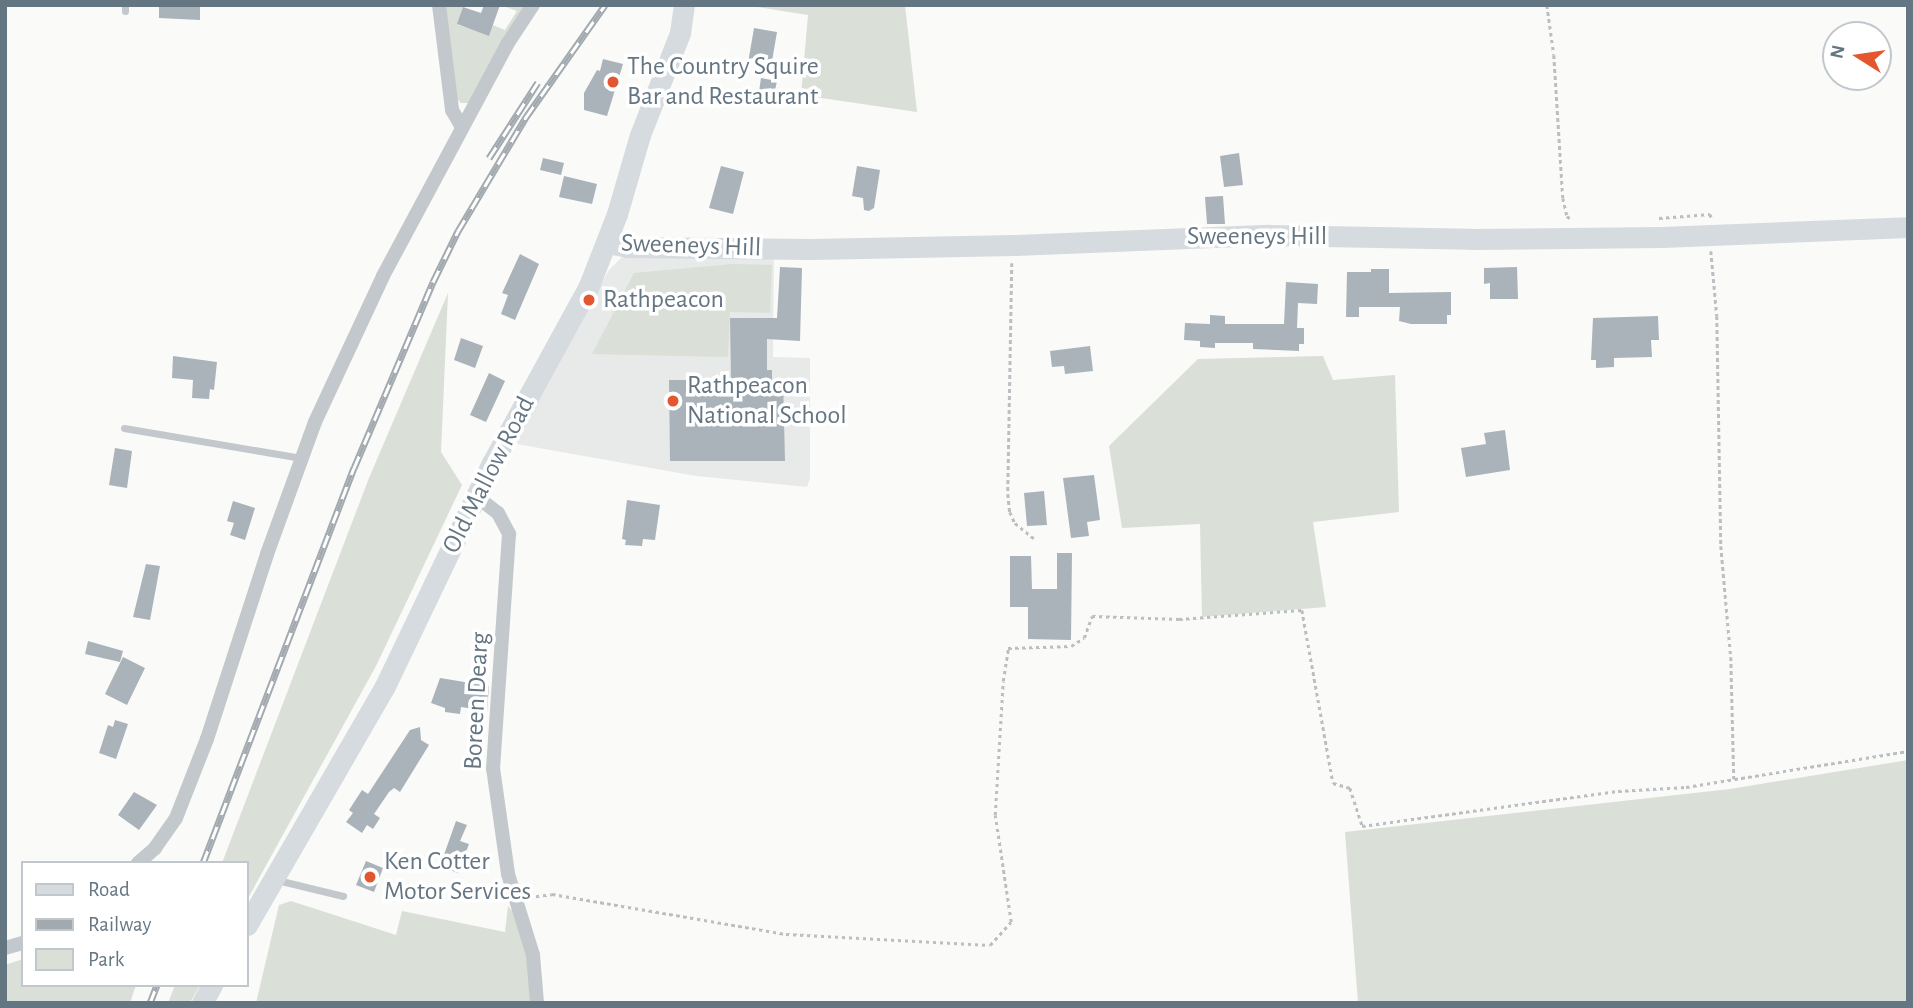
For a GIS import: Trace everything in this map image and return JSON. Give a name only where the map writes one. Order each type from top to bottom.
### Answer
[{"type":"street","points":[[439,5],[452,110],[463,127]]},
{"type":"street","points":[[140,861],[155,848],[176,818],[207,739],[267,554],[315,422],[383,276],[508,43],[533,5]]},
{"type":"street","name":"Old Mallow Road","points":[[248,923],[404,650],[475,496],[589,288],[607,243],[640,135],[680,33],[684,5]]},
{"type":"street","name":"Sweeneys Hill","points":[[607,243],[626,247],[811,248],[1278,235],[1481,239],[1713,235],[1908,227]]},
{"type":"street","name":"Boreen Dearg","points":[[475,496],[498,513],[509,534],[500,703],[493,747],[508,874],[533,955],[537,1003]]},
{"type":"street","points":[[202,1003],[211,987]]},
{"type":"lane","points":[[124,428],[302,458]]},
{"type":"lane","points":[[273,879],[344,896]]},
{"type":"path","points":[[1546,5],[1554,55],[1563,198],[1567,216],[1577,225]]},
{"type":"path","points":[[1652,218],[1710,214],[1717,316],[1721,546],[1731,657],[1734,779]]},
{"type":"path","points":[[1012,262],[1008,494],[1015,523],[1035,539]]},
{"type":"path","points":[[516,899],[552,894],[786,934],[990,945],[1011,922],[995,815],[1003,681],[1008,648],[1071,646],[1084,638],[1092,616],[1179,619],[1302,610],[1333,783],[1350,788],[1362,825],[1618,791],[1686,787],[1908,751]]},
{"type":"shaded area","name":"Rathpeacon National School","points":[[623,256],[774,256],[773,357],[810,358],[810,478],[807,487],[696,476],[511,443],[609,270]]},
{"type":"green space","points":[[445,5],[463,7],[458,25],[489,35],[493,25],[505,30],[517,11],[501,5],[526,5],[470,103],[461,103],[455,97]]},
{"type":"green space","points":[[745,5],[905,5],[917,112],[801,95],[808,15]]},
{"type":"green space","points":[[732,264],[772,265],[770,313],[730,312],[728,357],[592,354],[634,273]]},
{"type":"green space","points":[[448,293],[441,452],[462,485],[376,666],[248,898],[248,861],[223,861],[369,478]]},
{"type":"green space","points":[[1323,356],[1333,380],[1395,375],[1399,512],[1313,522],[1326,607],[1202,617],[1200,524],[1122,528],[1109,446],[1198,359]]},
{"type":"green space","points":[[1908,760],[1908,1003],[1358,1003],[1345,832],[1730,789]]},
{"type":"green space","points":[[291,901],[396,935],[402,911],[505,932],[508,906],[515,914],[528,951],[534,1003],[256,1003],[279,905]]},
{"type":"green space","points":[[21,960],[21,987],[135,987],[130,1003],[5,1003],[5,965]]},
{"type":"green space","points":[[174,987],[199,987],[190,1003],[168,1003]]},
{"type":"building","points":[[159,5],[200,5],[200,20],[159,18]]},
{"type":"building","points":[[484,5],[500,5],[489,36],[457,24],[463,7],[481,13]]},
{"type":"building","points":[[754,28],[777,32],[771,67],[748,63]]},
{"type":"building","points":[[603,59],[623,64],[607,116],[584,110],[584,93],[597,70],[600,71]]},
{"type":"building","points":[[761,78],[777,81],[774,95],[759,92]]},
{"type":"building","points":[[1239,153],[1243,185],[1224,187],[1220,156]]},
{"type":"building","points":[[543,158],[564,163],[561,175],[540,170]]},
{"type":"building","points":[[721,166],[744,172],[733,214],[709,208]]},
{"type":"building","points":[[857,166],[880,170],[874,208],[869,211],[864,210],[863,198],[852,196]]},
{"type":"building","points":[[564,176],[597,184],[592,204],[559,197]]},
{"type":"building","points":[[1223,196],[1225,224],[1207,224],[1205,197]]},
{"type":"building","points":[[520,254],[539,264],[515,320],[501,314],[508,295],[502,293]]},
{"type":"building","points":[[780,267],[802,268],[800,341],[767,339],[767,370],[772,370],[772,380],[783,379],[785,461],[670,461],[669,380],[731,380],[730,318],[777,318]]},
{"type":"building","points":[[1517,267],[1518,299],[1490,299],[1490,283],[1484,284],[1484,268]]},
{"type":"building","points":[[1371,269],[1389,269],[1389,293],[1451,292],[1451,315],[1447,315],[1447,324],[1411,324],[1399,321],[1400,307],[1359,307],[1359,317],[1346,317],[1347,272],[1371,272]]},
{"type":"building","points":[[1286,282],[1318,284],[1317,304],[1298,303],[1297,328],[1304,328],[1304,344],[1299,344],[1299,351],[1253,349],[1253,343],[1215,343],[1215,348],[1200,347],[1200,341],[1184,340],[1185,323],[1210,324],[1210,315],[1225,316],[1225,324],[1284,324]]},
{"type":"building","points":[[1658,316],[1659,340],[1651,340],[1652,357],[1614,358],[1614,367],[1596,368],[1596,360],[1591,360],[1593,318]]},
{"type":"building","points":[[461,338],[483,346],[475,368],[454,360]]},
{"type":"building","points":[[1090,346],[1093,371],[1065,374],[1064,366],[1052,367],[1050,351]]},
{"type":"building","points":[[173,356],[217,362],[214,390],[210,389],[209,399],[192,398],[193,380],[172,378]]},
{"type":"building","points":[[489,373],[505,381],[486,422],[470,415]]},
{"type":"building","points":[[1505,430],[1510,470],[1466,477],[1461,448],[1486,444],[1484,433]]},
{"type":"building","points":[[115,448],[132,451],[127,488],[109,485]]},
{"type":"building","points":[[1094,475],[1100,520],[1087,522],[1089,536],[1071,538],[1063,478]]},
{"type":"building","points":[[1044,491],[1047,525],[1027,526],[1024,493]]},
{"type":"building","points":[[627,500],[660,505],[655,540],[643,539],[642,546],[625,545],[626,540],[622,539]]},
{"type":"building","points":[[233,501],[255,508],[245,540],[230,535],[234,523],[227,521]]},
{"type":"building","points":[[1057,553],[1072,553],[1071,640],[1028,639],[1028,607],[1010,607],[1010,556],[1031,556],[1032,589],[1057,589]]},
{"type":"building","points":[[146,564],[160,566],[150,620],[133,617]]},
{"type":"building","points":[[88,641],[123,651],[120,662],[85,654]]},
{"type":"building","points":[[123,657],[145,668],[127,705],[105,694]]},
{"type":"building","points":[[440,678],[489,686],[487,711],[461,707],[460,714],[445,712],[445,708],[431,703]]},
{"type":"building","points":[[115,720],[128,724],[116,759],[99,753],[108,725],[113,727]]},
{"type":"building","points":[[420,727],[421,740],[429,745],[400,792],[394,788],[389,792],[374,814],[380,818],[373,829],[367,825],[362,833],[346,822],[353,813],[349,810],[362,790],[368,794],[410,730]]},
{"type":"building","points":[[134,792],[157,805],[139,830],[118,815]]},
{"type":"building","points":[[456,821],[467,825],[460,841],[469,844],[458,873],[440,866]]},
{"type":"building","name":"Ken Cotter Motor Services","points":[[366,861],[383,868],[374,892],[356,885]]},
{"type":"railway","points":[[204,861],[354,468],[433,282],[458,231],[526,117],[605,5]]},
{"type":"railway","points":[[489,158],[538,82]]},
{"type":"railway","points":[[150,1003],[156,987]]},
{"type":"place","name":"The Country Squire Bar and Restaurant","points":[[613,82]]},
{"type":"place","name":"Rathpeacon","points":[[589,300]]},
{"type":"place","name":"Rathpeacon National School","points":[[673,401]]},
{"type":"place","name":"Ken Cotter Motor Services","points":[[370,877]]}]
